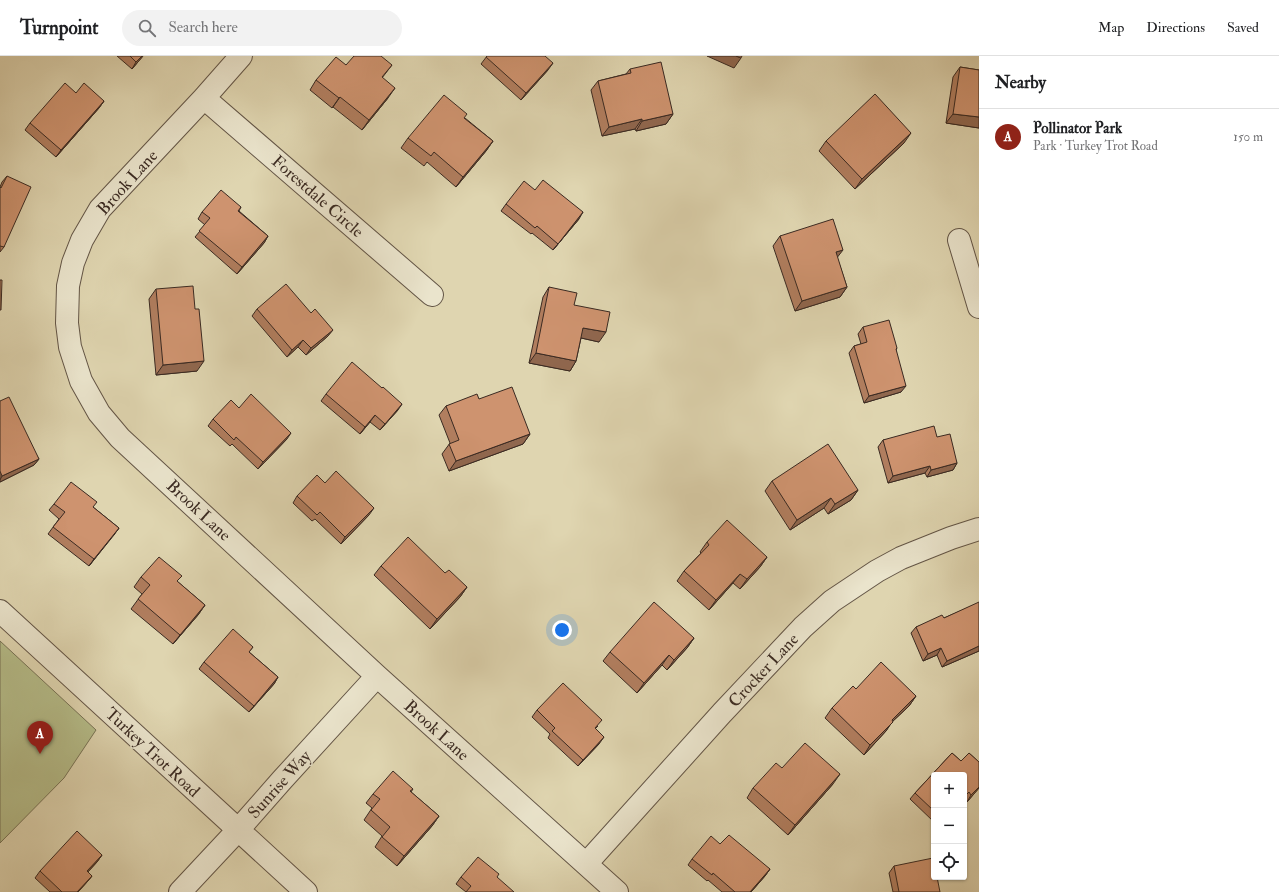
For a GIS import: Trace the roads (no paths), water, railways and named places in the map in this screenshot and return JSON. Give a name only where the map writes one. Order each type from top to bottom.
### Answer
[{"type":"street","name":"Brook Lane","points":[[241,56],[204,98],[100,209],[82,240],[73,263],[68,286],[67,323],[70,347],[81,381],[99,413],[120,438],[378,676],[616,892]]},
{"type":"street","name":"Forestdale Circle","points":[[204,98],[432,295]]},
{"type":"street","points":[[959,240],[979,307]]},
{"type":"street","name":"Crocker Lane","points":[[586,864],[727,707],[803,627],[832,601],[877,571],[901,558],[951,538],[979,529]]},
{"type":"street","name":"Turkey Trot Road","points":[[0,611],[306,892]]},
{"type":"street","name":"Sunrise Way","points":[[180,892],[378,676]]},
{"type":"place","name":"Pollinator Park","points":[[40,754]]}]
